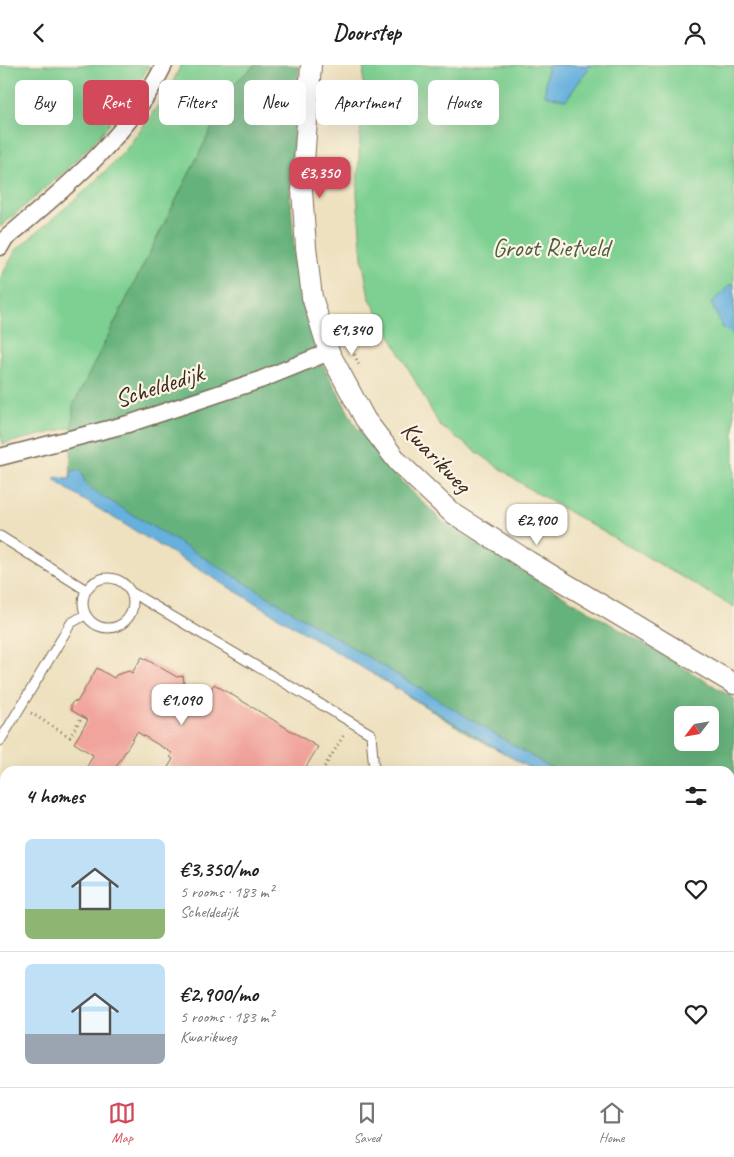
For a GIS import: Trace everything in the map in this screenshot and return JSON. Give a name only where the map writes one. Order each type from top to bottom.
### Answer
[{"type":"street","points":[[0,247],[4,240],[74,181],[113,141],[155,82],[164,65]]},
{"type":"street","points":[[311,65],[302,190],[312,297],[326,344]]},
{"type":"street","name":"Scheldedijk","points":[[0,457],[128,424],[260,380],[326,344]]},
{"type":"street","name":"Kwarikweg","points":[[326,344],[364,419],[398,462],[450,512],[528,561],[734,684]]},
{"type":"lane","points":[[0,536],[86,590]]},
{"type":"lane","points":[[105,578],[120,581],[130,592],[133,601],[132,609],[129,617],[123,624],[115,628],[106,629],[90,622],[85,615],[82,606],[83,598],[91,584],[105,578]]},
{"type":"lane","points":[[130,592],[371,735],[374,766]]},
{"type":"lane","points":[[0,741],[71,623],[85,615]]},
{"type":"path","points":[[350,343],[360,368]]},
{"type":"path","points":[[21,706],[70,737],[82,716]]},
{"type":"path","points":[[325,766],[351,722]]},
{"type":"green space","points":[[0,65],[149,65],[140,80],[83,80],[83,125],[108,125],[65,171],[0,227]]},
{"type":"green space","points":[[181,65],[255,65],[234,84],[234,80],[174,80]]},
{"type":"green space","points":[[255,65],[294,65],[299,67],[298,80],[244,80],[244,125],[295,125],[290,190],[294,248],[301,299],[319,357],[355,425],[390,470],[443,522],[734,698],[734,766],[529,766],[472,736],[70,484],[73,406],[214,125],[234,125],[234,84]]},
{"type":"green space","name":"Groot Rietveld","points":[[364,65],[734,65],[734,607],[528,488],[440,426],[369,297],[362,258],[357,193],[361,125],[418,125],[418,80],[363,80]]},
{"type":"green space","points":[[159,104],[159,125],[214,125],[73,406],[73,427],[3,444],[0,429],[0,279],[16,250],[84,192],[125,151],[144,125],[149,125],[149,118]]},
{"type":"water","points":[[547,65],[591,65],[566,100],[545,95]]},
{"type":"water","points":[[734,284],[734,335],[723,328],[711,303],[730,285]]},
{"type":"water","points":[[81,471],[86,485],[92,490],[548,766],[526,766],[79,497],[54,479],[56,477],[71,478],[71,472]]},
{"type":"building","points":[[142,657],[177,677],[183,676],[184,682],[175,698],[197,711],[214,684],[318,747],[307,766],[169,766],[173,759],[170,757],[172,753],[137,732],[117,766],[88,766],[93,755],[74,743],[88,720],[71,710],[71,704],[74,701],[77,702],[97,668],[114,678],[116,675],[129,671],[132,673]]}]
